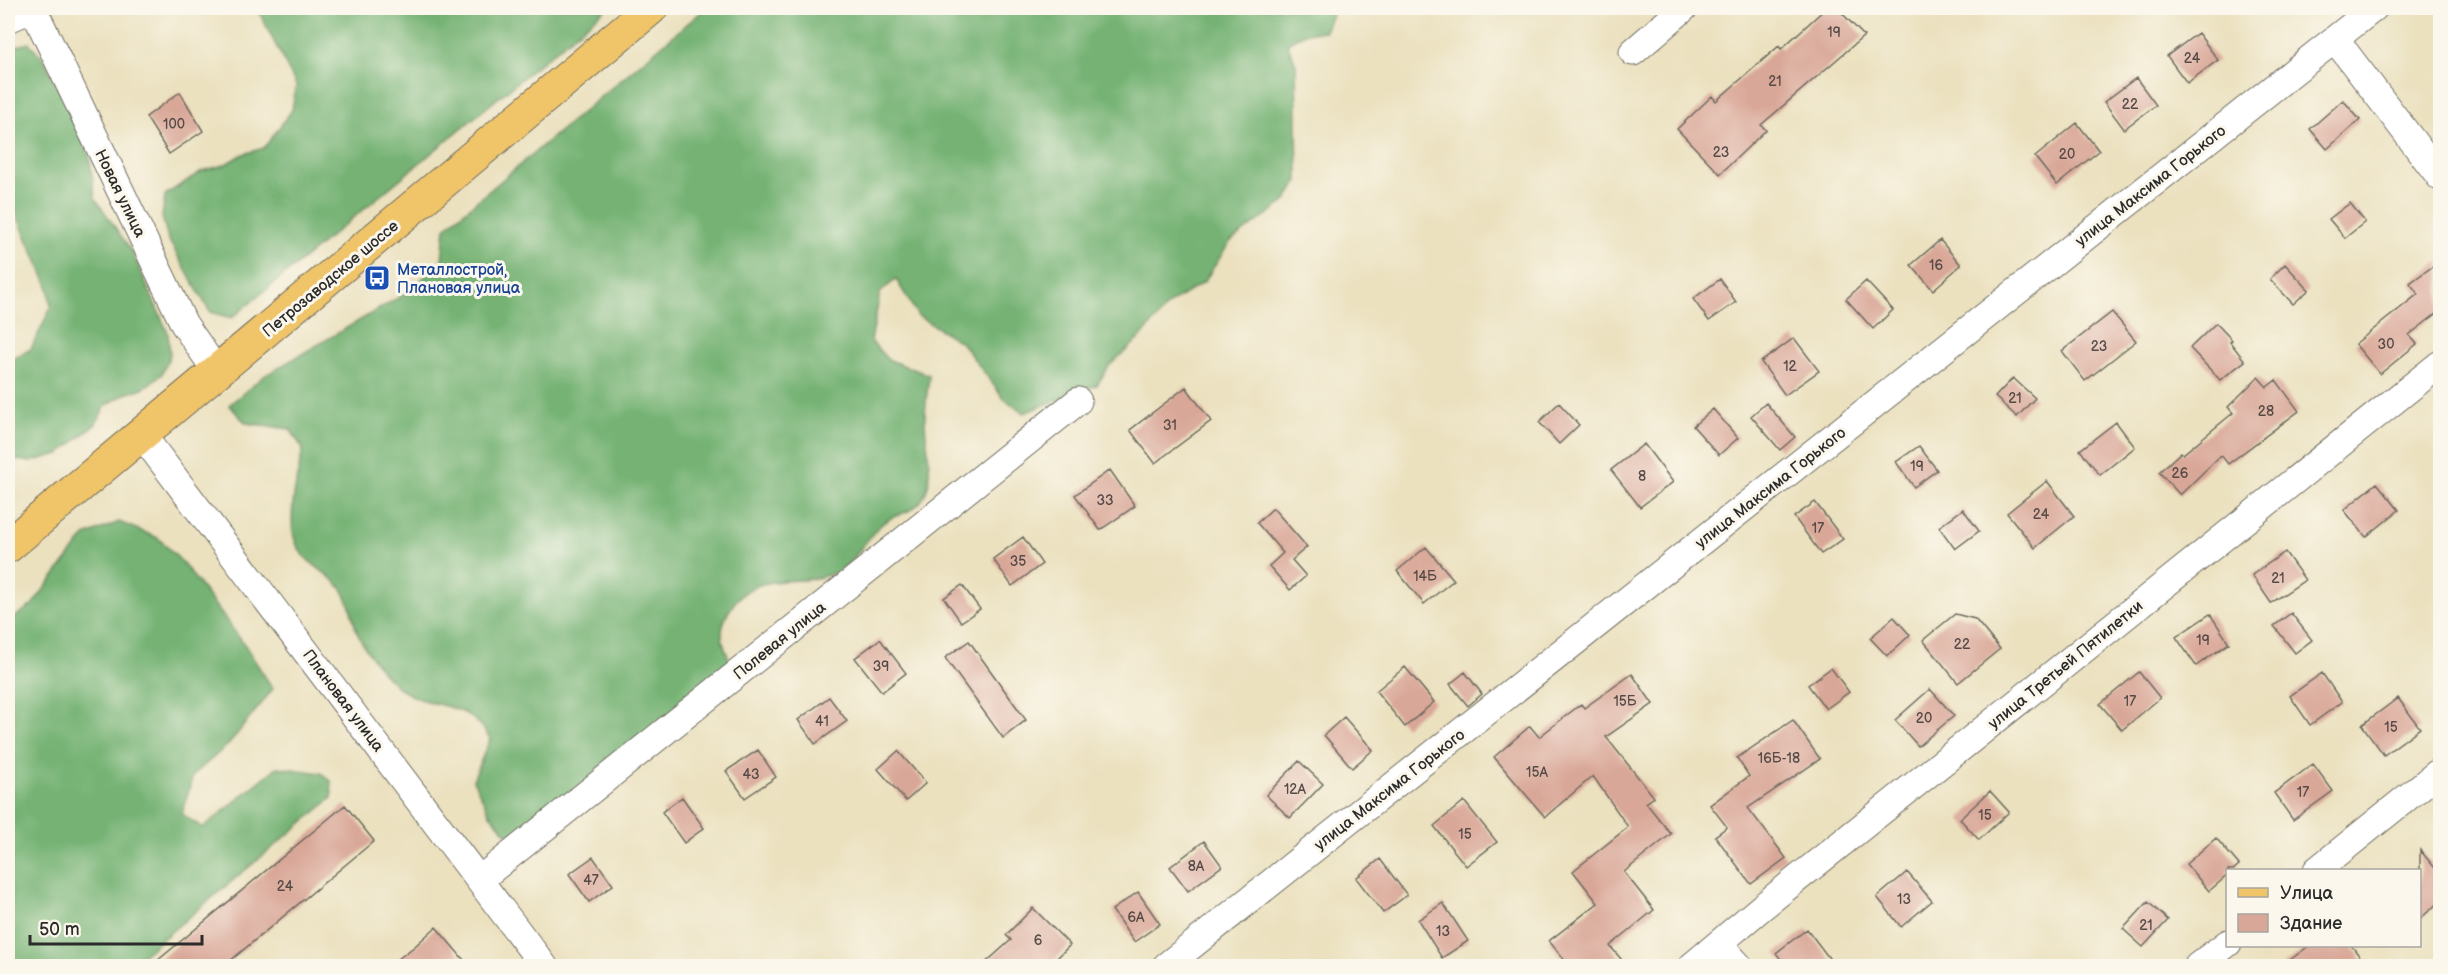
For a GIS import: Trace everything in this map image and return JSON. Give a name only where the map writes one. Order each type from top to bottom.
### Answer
[{"type":"main road","name":"Петрозаводское шоссе","points":[[8,546],[651,8]]},
{"type":"street","name":"Новая улица","points":[[34,8],[184,324],[217,372]]},
{"type":"street","points":[[8,20],[34,8]]},
{"type":"street","points":[[1633,52],[1684,8]]},
{"type":"street","name":"улица Максима Горького","points":[[1166,966],[2374,8]]},
{"type":"street","points":[[2335,39],[2440,177]]},
{"type":"street","name":"улица Третьей Пятилетки","points":[[1692,966],[2440,364]]},
{"type":"street","name":"Полевая улица","points":[[479,880],[1078,400]]},
{"type":"street","name":"Плановая улица","points":[[142,435],[544,966]]},
{"type":"street","points":[[2318,869],[2440,771]]},
{"type":"street","points":[[1719,944],[1739,966]]},
{"type":"street","points":[[2204,965],[2226,945]]},
{"type":"green space","points":[[257,8],[357,8],[386,12],[426,8],[607,8],[232,318],[210,312],[168,239],[162,217],[165,195],[202,171],[224,165],[243,154],[264,148],[292,110],[296,85]]},
{"type":"green space","points":[[706,8],[1332,8],[1334,10],[1325,31],[1305,33],[1287,43],[1296,64],[1298,181],[1286,201],[1230,242],[1204,282],[1169,304],[1141,337],[1109,366],[1097,385],[1024,413],[1004,399],[962,343],[918,316],[896,279],[880,293],[871,341],[887,359],[929,375],[925,420],[929,473],[926,493],[921,501],[913,509],[882,524],[842,569],[819,578],[763,584],[751,588],[739,597],[725,619],[722,633],[724,646],[733,667],[529,837],[507,834],[490,814],[473,780],[490,739],[481,726],[461,711],[415,697],[389,679],[360,639],[342,589],[298,548],[292,520],[296,482],[303,449],[290,429],[246,423],[229,405],[264,376],[410,291],[442,260],[445,228]]},
{"type":"green space","points":[[29,43],[44,59],[82,137],[90,159],[95,198],[132,252],[168,333],[170,355],[162,374],[145,387],[123,395],[105,406],[96,424],[59,454],[30,462],[8,458],[8,361],[31,349],[51,307],[48,286],[8,196],[8,48]]},
{"type":"green space","points":[[119,522],[158,538],[183,563],[244,644],[273,689],[229,744],[193,775],[182,814],[203,828],[277,767],[321,773],[331,781],[332,798],[130,966],[8,966],[8,622],[32,605],[85,536]]},
{"type":"building","points":[[1826,8],[1837,8],[1864,36],[1761,125],[1766,130],[1720,174],[1677,129],[1712,96],[1716,101],[1779,46],[1781,49]]},
{"type":"building","points":[[2198,33],[2218,60],[2187,83],[2167,56]]},
{"type":"building","points":[[2136,78],[2156,105],[2124,129],[2104,102]]},
{"type":"building","points":[[180,92],[203,131],[169,154],[146,117]]},
{"type":"building","points":[[2343,100],[2360,120],[2327,149],[2310,129]]},
{"type":"building","points":[[2077,123],[2099,151],[2057,185],[2035,157]]},
{"type":"building","points":[[2350,203],[2365,222],[2345,238],[2329,219]]},
{"type":"building","points":[[1940,240],[1961,265],[1933,290],[1911,265]]},
{"type":"building","points":[[2440,261],[2440,311],[2409,335],[2417,344],[2380,374],[2355,344],[2418,294],[2410,283]]},
{"type":"building","points":[[2285,264],[2309,290],[2293,304],[2270,279]]},
{"type":"building","points":[[1720,279],[1736,302],[1709,321],[1693,299]]},
{"type":"building","points":[[1866,281],[1893,310],[1873,329],[1846,299]]},
{"type":"building","points":[[2112,312],[2136,341],[2085,381],[2062,351]]},
{"type":"building","points":[[2216,323],[2232,340],[2230,342],[2245,361],[2220,380],[2190,348]]},
{"type":"building","points":[[1794,338],[1819,371],[1785,395],[1761,362]]},
{"type":"building","points":[[2258,377],[2267,387],[2276,380],[2299,411],[2228,464],[2221,455],[2180,495],[2159,472],[2181,452],[2183,454],[2233,413],[2228,407]]},
{"type":"building","points":[[2013,378],[2035,398],[2017,417],[1995,397]]},
{"type":"building","points":[[1186,387],[1211,421],[1155,463],[1130,430]]},
{"type":"building","points":[[1559,403],[1579,425],[1559,444],[1539,422]]},
{"type":"building","points":[[1766,403],[1795,437],[1780,450],[1751,416]]},
{"type":"building","points":[[1713,409],[1738,438],[1719,455],[1693,426]]},
{"type":"building","points":[[2116,422],[2135,447],[2100,475],[2080,450]]},
{"type":"building","points":[[1644,444],[1673,482],[1640,507],[1611,470]]},
{"type":"building","points":[[1919,446],[1937,470],[1914,487],[1896,462]]},
{"type":"building","points":[[1110,470],[1135,506],[1100,530],[1075,495]]},
{"type":"building","points":[[2047,481],[2074,516],[2035,548],[2007,513]]},
{"type":"building","points":[[2377,483],[2399,510],[2366,537],[2344,510]]},
{"type":"building","points":[[1815,502],[1843,539],[1821,554],[1794,517]]},
{"type":"building","points":[[1273,508],[1307,547],[1292,560],[1306,576],[1290,590],[1269,566],[1283,553],[1257,523]]},
{"type":"building","points":[[1963,509],[1979,531],[1955,549],[1939,527]]},
{"type":"building","points":[[1023,537],[1042,564],[1012,586],[993,559]]},
{"type":"building","points":[[1426,547],[1454,580],[1424,604],[1397,571]]},
{"type":"building","points":[[2285,552],[2305,580],[2271,603],[2252,575]]},
{"type":"building","points":[[962,585],[980,609],[961,622],[944,598]]},
{"type":"building","points":[[2291,613],[2312,640],[2295,653],[2274,626]]},
{"type":"building","points":[[1955,614],[1975,619],[2000,649],[1958,683],[1923,640]]},
{"type":"building","points":[[2210,614],[2229,643],[2196,666],[2176,637]]},
{"type":"building","points":[[1894,617],[1910,635],[1887,656],[1870,638]]},
{"type":"building","points":[[880,639],[906,673],[882,692],[855,658]]},
{"type":"building","points":[[969,641],[1026,720],[1003,738],[945,658]]},
{"type":"building","points":[[1405,667],[1434,702],[1405,727],[1376,691]]},
{"type":"building","points":[[1831,668],[1849,692],[1826,709],[1808,685]]},
{"type":"building","points":[[1465,672],[1482,694],[1468,706],[1450,684]]},
{"type":"building","points":[[2139,672],[2160,698],[2122,730],[2100,704]]},
{"type":"building","points":[[2322,673],[2342,702],[2310,725],[2290,696]]},
{"type":"building","points":[[1632,674],[1653,704],[1606,737],[1654,797],[1646,803],[1671,834],[1624,872],[1654,910],[1610,946],[1627,966],[1569,966],[1549,941],[1598,903],[1573,871],[1628,827],[1593,776],[1545,817],[1494,757],[1530,726],[1539,737],[1581,704],[1584,708]]},
{"type":"building","points":[[1930,689],[1954,716],[1918,746],[1895,720]]},
{"type":"building","points":[[829,697],[847,721],[815,744],[798,720]]},
{"type":"building","points":[[2398,698],[2420,728],[2384,755],[2362,725]]},
{"type":"building","points":[[1344,717],[1373,750],[1352,768],[1324,735]]},
{"type":"building","points":[[1793,720],[1820,759],[1748,808],[1786,858],[1751,884],[1715,836],[1727,827],[1710,805],[1749,776],[1737,758]]},
{"type":"building","points":[[758,750],[776,777],[745,798],[726,771]]},
{"type":"building","points":[[898,751],[926,783],[906,801],[878,769]]},
{"type":"building","points":[[1299,761],[1323,784],[1290,818],[1266,795]]},
{"type":"building","points":[[2313,764],[2333,791],[2293,820],[2274,793]]},
{"type":"building","points":[[1990,791],[2009,812],[1979,840],[1960,819]]},
{"type":"building","points":[[682,797],[704,828],[684,843],[662,812]]},
{"type":"building","points":[[1464,801],[1497,842],[1466,866],[1434,826]]},
{"type":"building","points":[[345,805],[374,841],[224,966],[151,966]]},
{"type":"building","points":[[2216,838],[2239,865],[2234,869],[2226,869],[2226,877],[2209,891],[2186,864]]},
{"type":"building","points":[[1204,841],[1222,866],[1188,891],[1170,867]]},
{"type":"building","points":[[2420,850],[2440,874],[2440,901],[2421,918],[2421,869]]},
{"type":"building","points":[[593,857],[613,885],[589,902],[569,874]]},
{"type":"building","points":[[1380,859],[1407,895],[1383,913],[1356,878]]},
{"type":"building","points":[[1907,872],[1932,901],[1901,927],[1877,897]]},
{"type":"building","points":[[1138,892],[1160,924],[1134,942],[1112,910]]},
{"type":"building","points":[[2148,902],[2168,920],[2143,947],[2123,929]]},
{"type":"building","points":[[1443,903],[1468,941],[1442,958],[1418,920]]},
{"type":"building","points":[[1033,908],[1070,945],[1049,966],[982,966],[1011,940],[1006,935]]},
{"type":"building","points":[[436,927],[469,966],[389,966],[415,946]]},
{"type":"building","points":[[1807,929],[1835,966],[1786,966],[1776,953]]},
{"type":"building","points":[[2307,947],[2353,947],[2367,966],[2282,966]]},
{"type":"place","name":"Металлострой, Плановая улица","points":[[377,278]]}]
